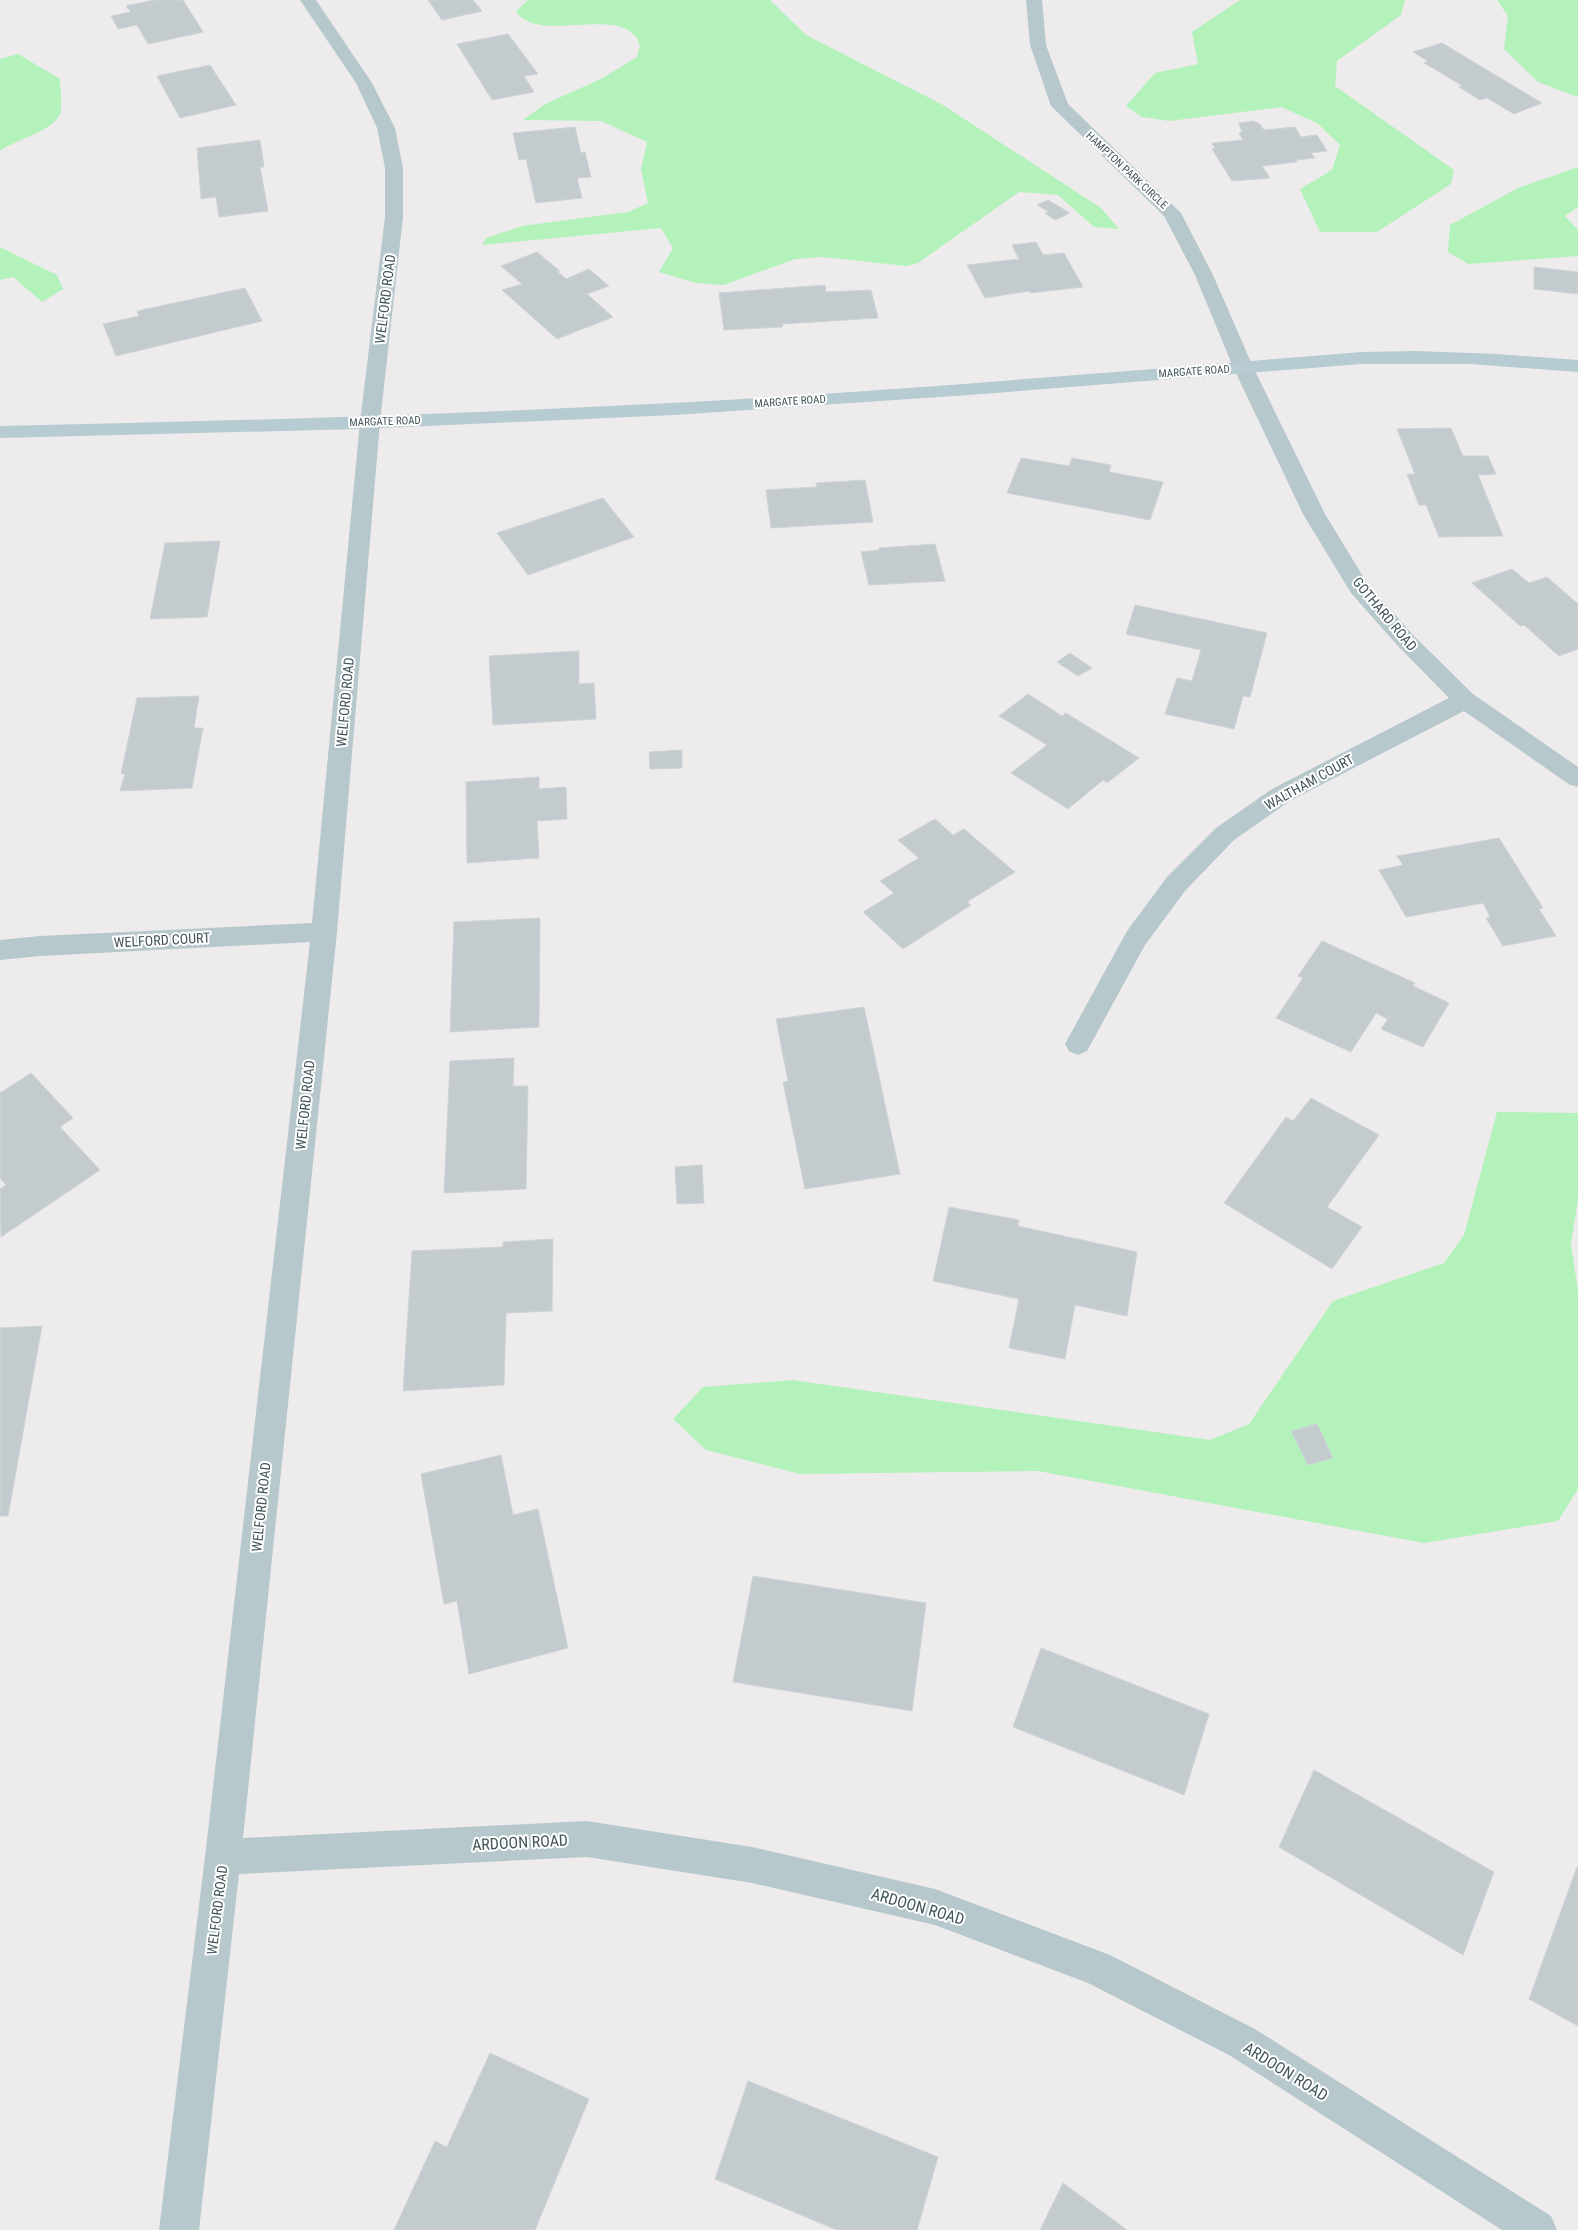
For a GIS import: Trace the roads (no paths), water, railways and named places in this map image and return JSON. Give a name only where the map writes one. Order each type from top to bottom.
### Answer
[{"type":"street","name":"WELFORD ROAD","points":[[179,2230],[223,1857],[324,932],[370,422],[394,217],[394,168],[386,128],[364,83],[308,0]]},
{"type":"street","name":"HAMPTON PARK CIRCLE","points":[[1034,0],[1038,45],[1060,106],[1172,214],[1204,275],[1243,367]]},
{"type":"street","name":"MARGATE ROAD","points":[[0,432],[370,422],[577,414],[790,402],[1243,367],[1425,356],[1515,360],[1578,366]]},
{"type":"street","name":"GOTHARD ROAD","points":[[1243,367],[1314,514],[1359,588],[1405,640],[1465,700],[1578,779]]},
{"type":"street","name":"WALTHAM COURT","points":[[1078,1044],[1136,938],[1176,884],[1225,834],[1281,795],[1465,700]]},
{"type":"street","name":"WELFORD COURT","points":[[0,950],[40,946],[324,932]]},
{"type":"street","name":"ARDOON ROAD","points":[[223,1857],[587,1839],[752,1865],[935,1907],[1097,1968],[1242,2042],[1537,2230]]}]
